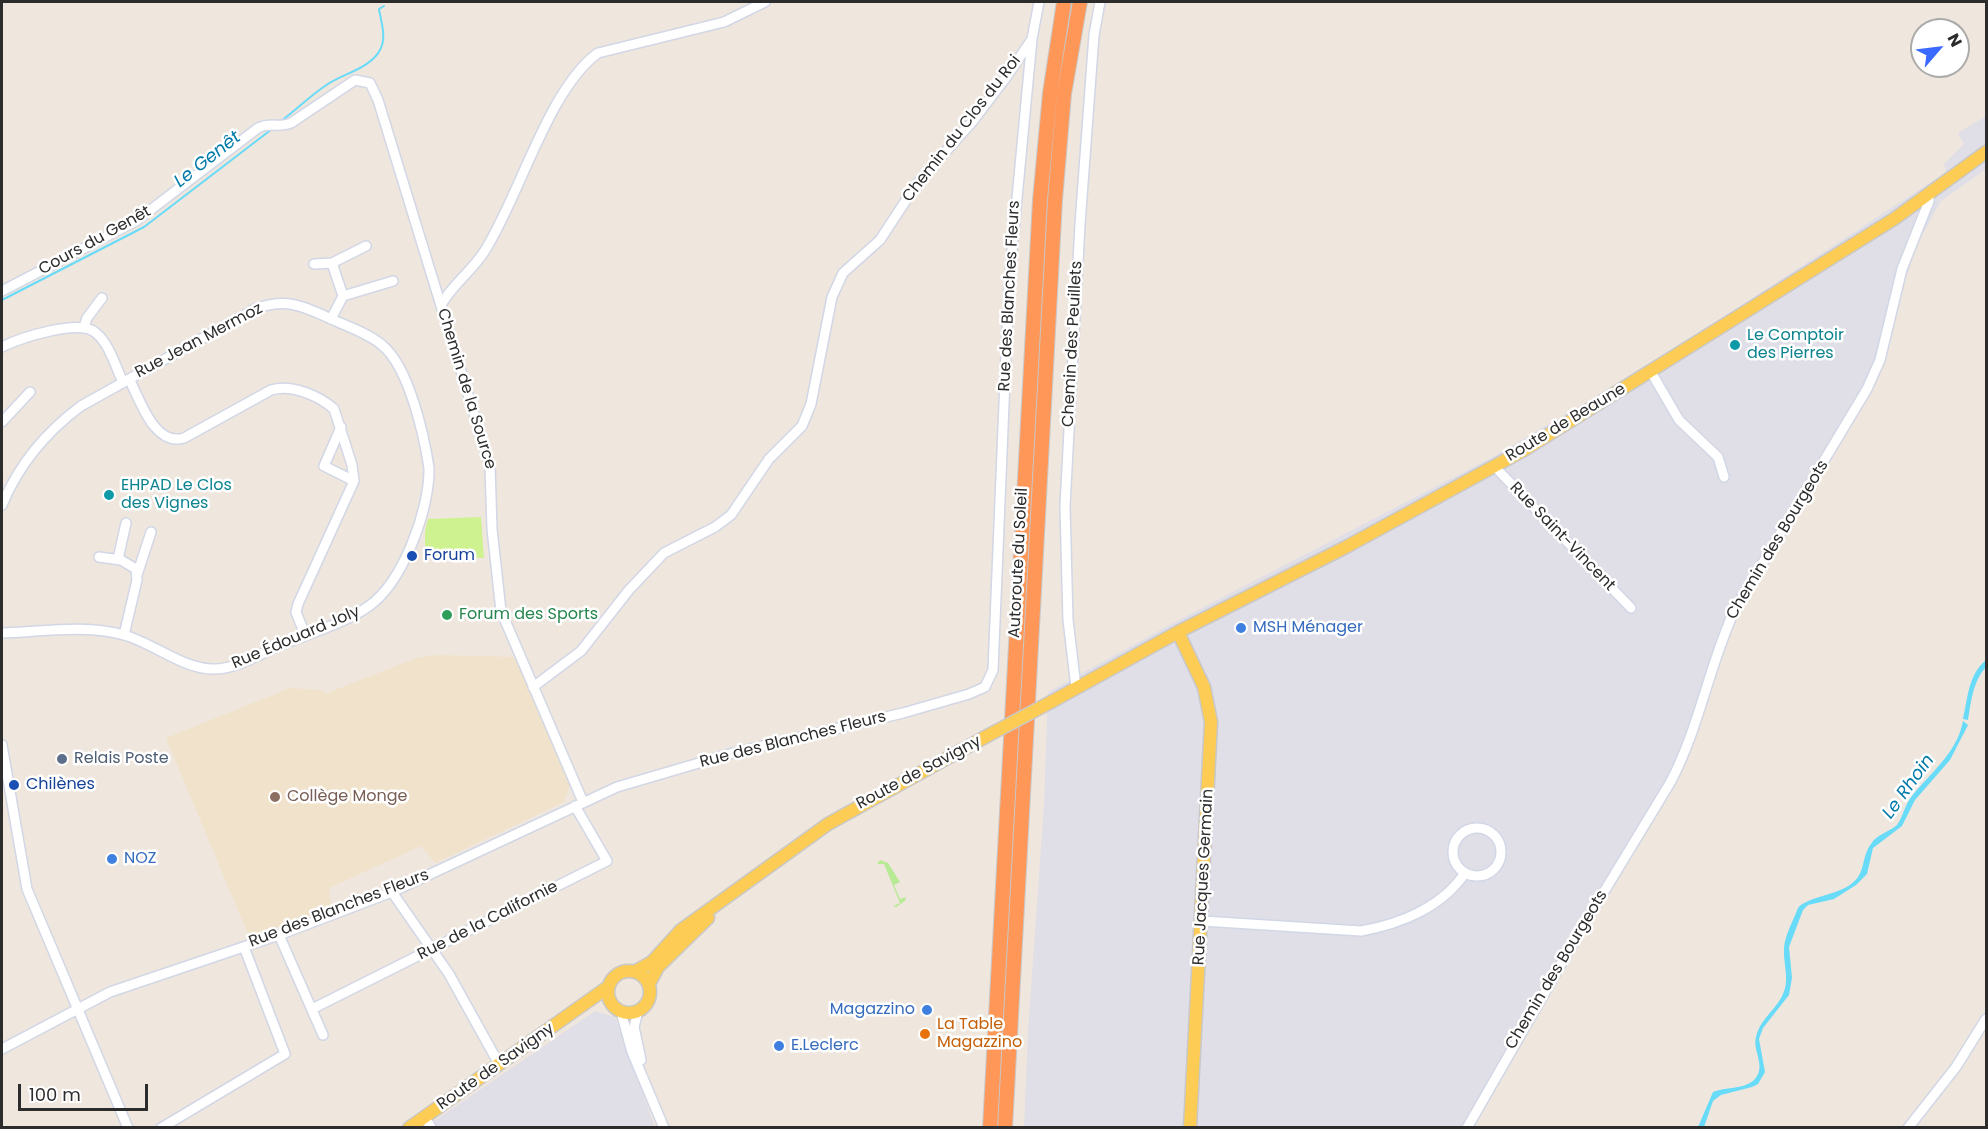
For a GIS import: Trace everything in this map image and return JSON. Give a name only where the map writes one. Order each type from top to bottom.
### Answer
[{"type":"highway","name":"Autoroute du Soleil","points":[[990,1128],[1040,201],[1050,93],[1065,2]]},
{"type":"highway","name":"Autoroute du Soleil","points":[[1005,1128],[1055,200],[1064,94],[1080,2]]},
{"type":"main road","name":"Route de Beaune","points":[[1126,660],[1337,552],[1494,466],[1651,372],[1929,195],[1986,152]]},
{"type":"main road","name":"Rue Jacques Germain","points":[[1178,632],[1204,687],[1210,712],[1202,921],[1190,1128]]},
{"type":"main road","name":"Route de Savigny","points":[[636,971],[652,962],[672,941],[793,848],[847,812],[1126,660]]},
{"type":"main road","name":"Route de Savigny","points":[[649,984],[672,941]]},
{"type":"main road","points":[[582,1007],[638,1011],[649,1000],[649,984],[644,976],[636,971],[617,974],[608,987],[608,996],[617,1009]]},
{"type":"main road","name":"Route de Savigny","points":[[410,1128],[428,1122],[499,1064],[608,987]]},
{"type":"street","points":[[441,305],[454,284],[484,252],[560,99],[582,66],[598,53],[724,22],[765,2]]},
{"type":"street","name":"Chemin du Clos du Roi","points":[[533,687],[581,651],[629,590],[664,554],[715,527],[731,515],[770,459],[802,426],[811,404],[832,297],[838,281],[848,267],[880,240],[916,185],[989,100],[1032,39],[1039,2]]},
{"type":"street","name":"Chemin des Peuillets","points":[[1076,687],[1070,636],[1065,534],[1067,459],[1080,224],[1094,35],[1100,2]]},
{"type":"street","name":"Rue des Blanches Fleurs","points":[[2,1049],[129,985],[279,935],[392,892],[579,804],[634,782],[722,756],[869,722],[969,694],[985,687],[993,670],[1010,273],[1032,39]]},
{"type":"street","name":"Chemin de la Source","points":[[366,80],[373,87],[378,100],[490,466],[488,501],[501,611],[579,804]]},
{"type":"street","name":"Cours du Genêt","points":[[2,291],[136,221],[258,128],[291,123],[348,82],[366,80]]},
{"type":"street","name":"Chemin des Bourgeots","points":[[1467,1128],[1579,933],[1670,783],[1682,758],[1719,647],[1735,609],[1867,389],[1880,360],[1902,269],[1929,201],[1929,195]]},
{"type":"street","points":[[314,264],[332,263],[366,246]]},
{"type":"street","points":[[332,263],[343,296]]},
{"type":"street","points":[[331,319],[343,296],[393,281]]},
{"type":"street","points":[[84,327],[87,318],[102,298]]},
{"type":"street","name":"Rue Jean Mermoz","points":[[2,505],[29,456],[56,426],[81,406],[268,304],[281,302],[295,304],[380,343],[398,364],[427,452],[431,503]]},
{"type":"street","points":[[2,347],[37,335],[84,327],[93,330],[102,340],[158,432],[167,438],[184,438],[271,390],[281,387],[293,388],[328,404],[336,414],[341,427],[354,480],[298,604],[296,612],[305,634]]},
{"type":"street","points":[[1651,372],[1679,420],[1718,457],[1724,477]]},
{"type":"street","points":[[2,422],[30,392]]},
{"type":"street","points":[[2,402],[10,411]]},
{"type":"street","points":[[341,427],[324,466],[354,480]]},
{"type":"street","name":"Rue Saint-Vincent","points":[[1494,466],[1630,609]]},
{"type":"street","name":"Rue Édouard Joly","points":[[2,633],[95,631],[124,635],[190,664],[213,669],[236,663],[361,612],[382,595],[399,567],[431,503]]},
{"type":"street","points":[[118,559],[126,523]]},
{"type":"street","points":[[124,635],[137,575],[151,532]]},
{"type":"street","points":[[99,557],[118,559],[136,569],[137,575]]},
{"type":"street","points":[[2,746],[27,889],[77,1010],[113,1087],[124,1126]]},
{"type":"street","name":"Rue de la Californie","points":[[312,1009],[607,861],[579,804]]},
{"type":"street","points":[[1472,828],[1489,831],[1498,839],[1502,850],[1497,867],[1482,876],[1465,873],[1454,860],[1455,842],[1462,833],[1472,828]]},
{"type":"street","points":[[1202,921],[1361,931],[1402,920],[1438,901],[1465,873]]},
{"type":"street","points":[[392,892],[449,974],[499,1064]]},
{"type":"street","points":[[279,935],[323,1035]]},
{"type":"street","points":[[161,1128],[285,1054],[244,947]]},
{"type":"street","points":[[617,1009],[632,1052],[642,1071],[664,1128]]},
{"type":"street","points":[[638,1011],[634,1026],[642,1071]]},
{"type":"street","points":[[1908,1128],[1956,1067],[1986,1019]]},
{"type":"shaded area","points":[[1986,116],[1986,169],[1941,201],[1918,242],[1867,396],[1740,601],[1684,763],[1526,1027],[1471,1127],[1024,1128],[1028,1031],[1044,805],[1048,692],[1177,621],[1491,458],[1643,369],[1946,172],[1944,164],[1964,144],[1958,133]]},
{"type":"shaded area","points":[[438,655],[516,657],[570,785],[564,802],[435,863],[421,846],[329,888],[331,908],[249,937],[166,738],[290,688],[322,690],[325,694],[416,658]]},
{"type":"shaded area","points":[[595,1011],[615,1017],[655,1127],[424,1128]]},
{"type":"green space","points":[[481,517],[484,558],[425,556],[425,532],[428,519]]},
{"type":"green space","points":[[880,860],[888,863],[900,882],[894,885],[900,899],[906,897],[905,901],[896,907],[893,906],[900,903],[884,864],[877,864]]},
{"type":"water","points":[[1986,660],[1986,667],[1973,692],[1968,720],[1963,719],[1972,680]]},
{"type":"water","points":[[1963,721],[1968,725],[1950,760],[1915,800],[1902,826],[1873,848],[1867,874],[1856,885],[1834,899],[1808,905],[1803,910],[1789,947],[1792,978],[1789,995],[1763,1028],[1759,1039],[1765,1072],[1758,1084],[1721,1095],[1713,1101],[1704,1127],[1698,1127],[1713,1092],[1749,1084],[1757,1076],[1759,1065],[1756,1037],[1761,1025],[1780,1000],[1785,989],[1785,943],[1798,908],[1808,901],[1845,888],[1856,880],[1871,844],[1876,838],[1897,825],[1910,799],[1955,743]]},
{"type":"waterway","name":"Le Genêt","points":[[281,121],[325,86],[362,67],[375,57],[383,40],[379,9],[384,6]]},
{"type":"waterway","name":"Le Genêt","points":[[2,300],[144,227],[272,129]]},
{"type":"place","name":"Le Comptoir des Pierres","points":[[1735,345]]},
{"type":"place","name":"EHPAD Le Clos des Vignes","points":[[109,495]]},
{"type":"place","name":"Forum","points":[[412,556]]},
{"type":"place","name":"Forum des Sports","points":[[447,615]]},
{"type":"place","name":"MSH Ménager","points":[[1241,628]]},
{"type":"place","name":"Relais Poste","points":[[62,759]]},
{"type":"place","name":"Chilènes","points":[[14,785]]},
{"type":"place","name":"Collège Monge","points":[[275,797]]},
{"type":"place","name":"NOZ","points":[[112,859]]},
{"type":"place","name":"Magazzino","points":[[927,1010]]},
{"type":"place","name":"La Table Magazzino","points":[[925,1034]]},
{"type":"place","name":"E.Leclerc","points":[[779,1046]]},
{"type":"water label","name":"Le Rhoin","points":[[1909,787]]}]
